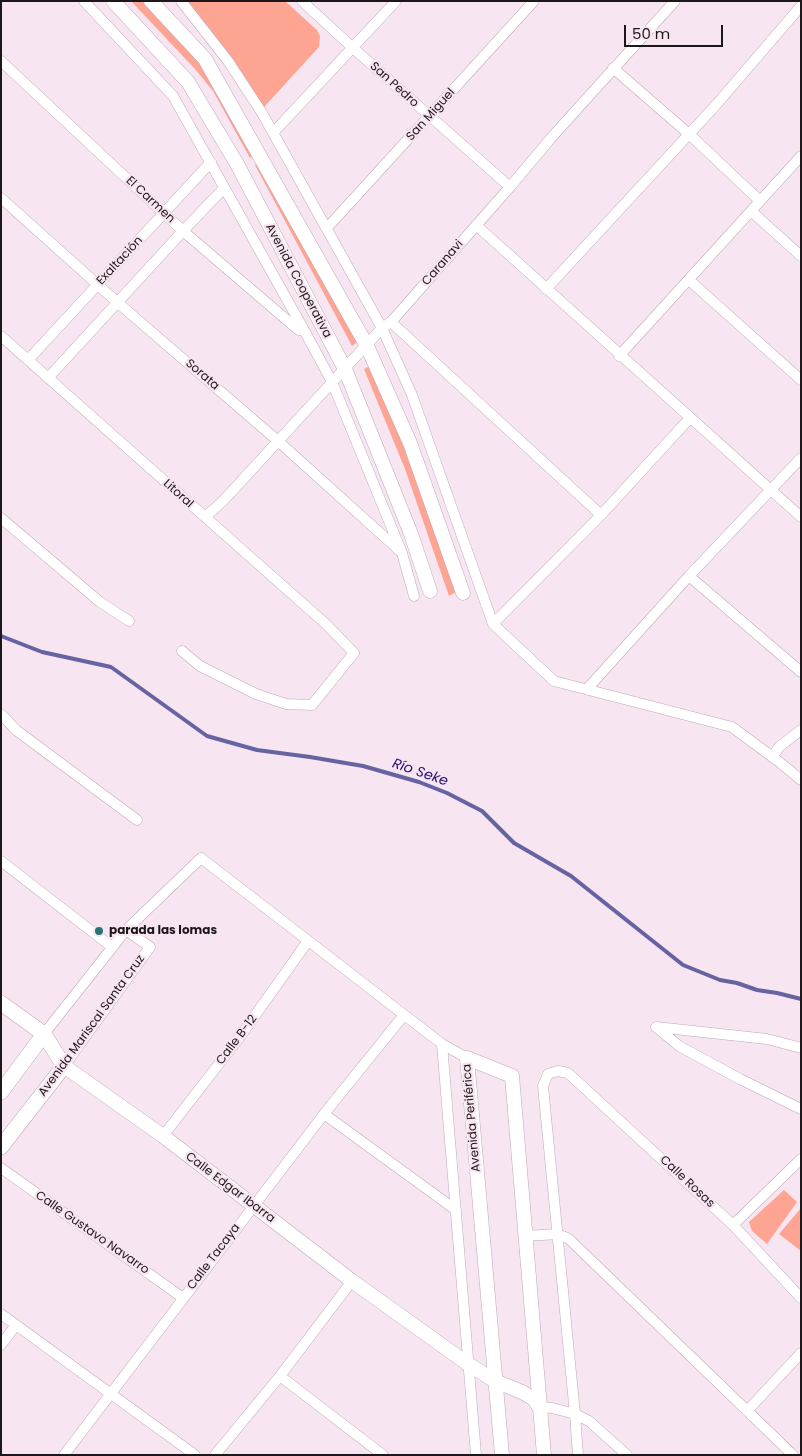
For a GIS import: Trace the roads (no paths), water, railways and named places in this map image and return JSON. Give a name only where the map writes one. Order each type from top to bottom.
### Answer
[{"type":"main road","name":"Calle Edgar Ibarra","points":[[1,1003],[44,1034],[64,1066]]},
{"type":"main road","points":[[1,1092],[44,1034]]},
{"type":"main road","name":"Avenida Mariscal Santa Cruz","points":[[1,1147],[64,1066]]},
{"type":"street","points":[[84,1],[174,96],[211,162],[332,382],[402,553],[414,596]]},
{"type":"street","name":"Avenida Cooperativa","points":[[113,1],[188,82],[237,164],[345,370],[411,534],[430,591]]},
{"type":"street","points":[[151,1],[205,59],[367,346],[410,442],[463,593]]},
{"type":"street","points":[[181,1],[228,61],[262,113],[327,228],[387,325],[493,624],[554,681],[732,727],[801,780]]},
{"type":"street","name":"San Pedro","points":[[302,1],[352,48],[510,187]]},
{"type":"street","points":[[273,133],[396,1]]},
{"type":"street","name":"San Miguel","points":[[327,228],[534,1]]},
{"type":"street","name":"Caranavi","points":[[205,517],[223,501],[387,325],[613,68],[675,1]]},
{"type":"street","points":[[546,289],[690,134],[801,6]]},
{"type":"street","name":"El Carmen","points":[[1,61],[183,231],[295,327],[299,330],[304,330]]},
{"type":"street","points":[[613,68],[690,134],[760,201]]},
{"type":"street","points":[[619,356],[801,156]]},
{"type":"street","name":"Exaltación","points":[[28,360],[211,162]]},
{"type":"street","name":"Exaltación","points":[[48,378],[224,188]]},
{"type":"street","name":"Sorata","points":[[1,198],[278,441],[402,553]]},
{"type":"street","points":[[751,211],[801,256]]},
{"type":"street","points":[[476,225],[689,419],[801,517]]},
{"type":"street","points":[[689,280],[801,380]]},
{"type":"street","points":[[387,325],[601,515]]},
{"type":"street","name":"Litoral","points":[[1,336],[327,625],[354,653],[312,705],[286,704],[256,694],[200,666],[182,651]]},
{"type":"street","points":[[493,624],[601,515],[689,419]]},
{"type":"street","points":[[586,689],[689,576],[801,458]]},
{"type":"street","points":[[1,518],[100,602],[129,621]]},
{"type":"street","points":[[689,576],[801,672]]},
{"type":"street","points":[[1,714],[16,730],[137,820]]},
{"type":"street","points":[[772,757],[780,746],[801,730]]},
{"type":"street","points":[[44,1034],[126,930],[200,858],[442,1044],[467,1058]]},
{"type":"street","points":[[1,861],[112,946]]},
{"type":"street","name":"Avenida Mariscal Santa Cruz","points":[[64,1066],[150,947],[126,930]]},
{"type":"street","name":"Calle B-12","points":[[163,1136],[239,1038],[308,941]]},
{"type":"street","name":"Calle Tacaya","points":[[64,1455],[324,1114],[404,1015]]},
{"type":"street","points":[[801,1048],[768,1039],[656,1027],[679,1046],[801,1109]]},
{"type":"street","points":[[442,1044],[476,1455]]},
{"type":"street","name":"Avenida Periférica","points":[[502,1455],[467,1058],[512,1076],[544,1455]]},
{"type":"street","name":"Calle Edgar Ibarra","points":[[64,1066],[163,1136],[352,1281],[468,1364],[495,1381],[534,1399],[540,1407]]},
{"type":"street","name":"Calle Rosas","points":[[558,1234],[543,1086],[548,1074],[558,1071],[568,1072],[733,1225],[801,1298]]},
{"type":"street","points":[[324,1114],[456,1210]]},
{"type":"street","points":[[733,1225],[801,1159]]},
{"type":"street","name":"Calle Gustavo Navarro","points":[[1,1168],[183,1298]]},
{"type":"street","points":[[558,1234],[578,1455]]},
{"type":"street","points":[[525,1236],[558,1234],[569,1239],[794,1455]]},
{"type":"street","points":[[215,1455],[280,1376],[352,1281]]},
{"type":"street","points":[[1,1314],[194,1455]]},
{"type":"street","points":[[1,1345],[16,1325]]},
{"type":"street","points":[[747,1411],[801,1353]]},
{"type":"street","points":[[280,1376],[384,1455]]},
{"type":"street","points":[[540,1407],[575,1414],[589,1420],[626,1455]]},
{"type":"waterway","name":"Río Seke","points":[[1,636],[42,652],[111,667],[207,736],[257,750],[363,766],[419,782],[447,793],[482,811],[514,843],[571,876],[683,965],[720,980],[801,999]]},
{"type":"place","name":"parada las lomas","points":[[99,931]]}]
